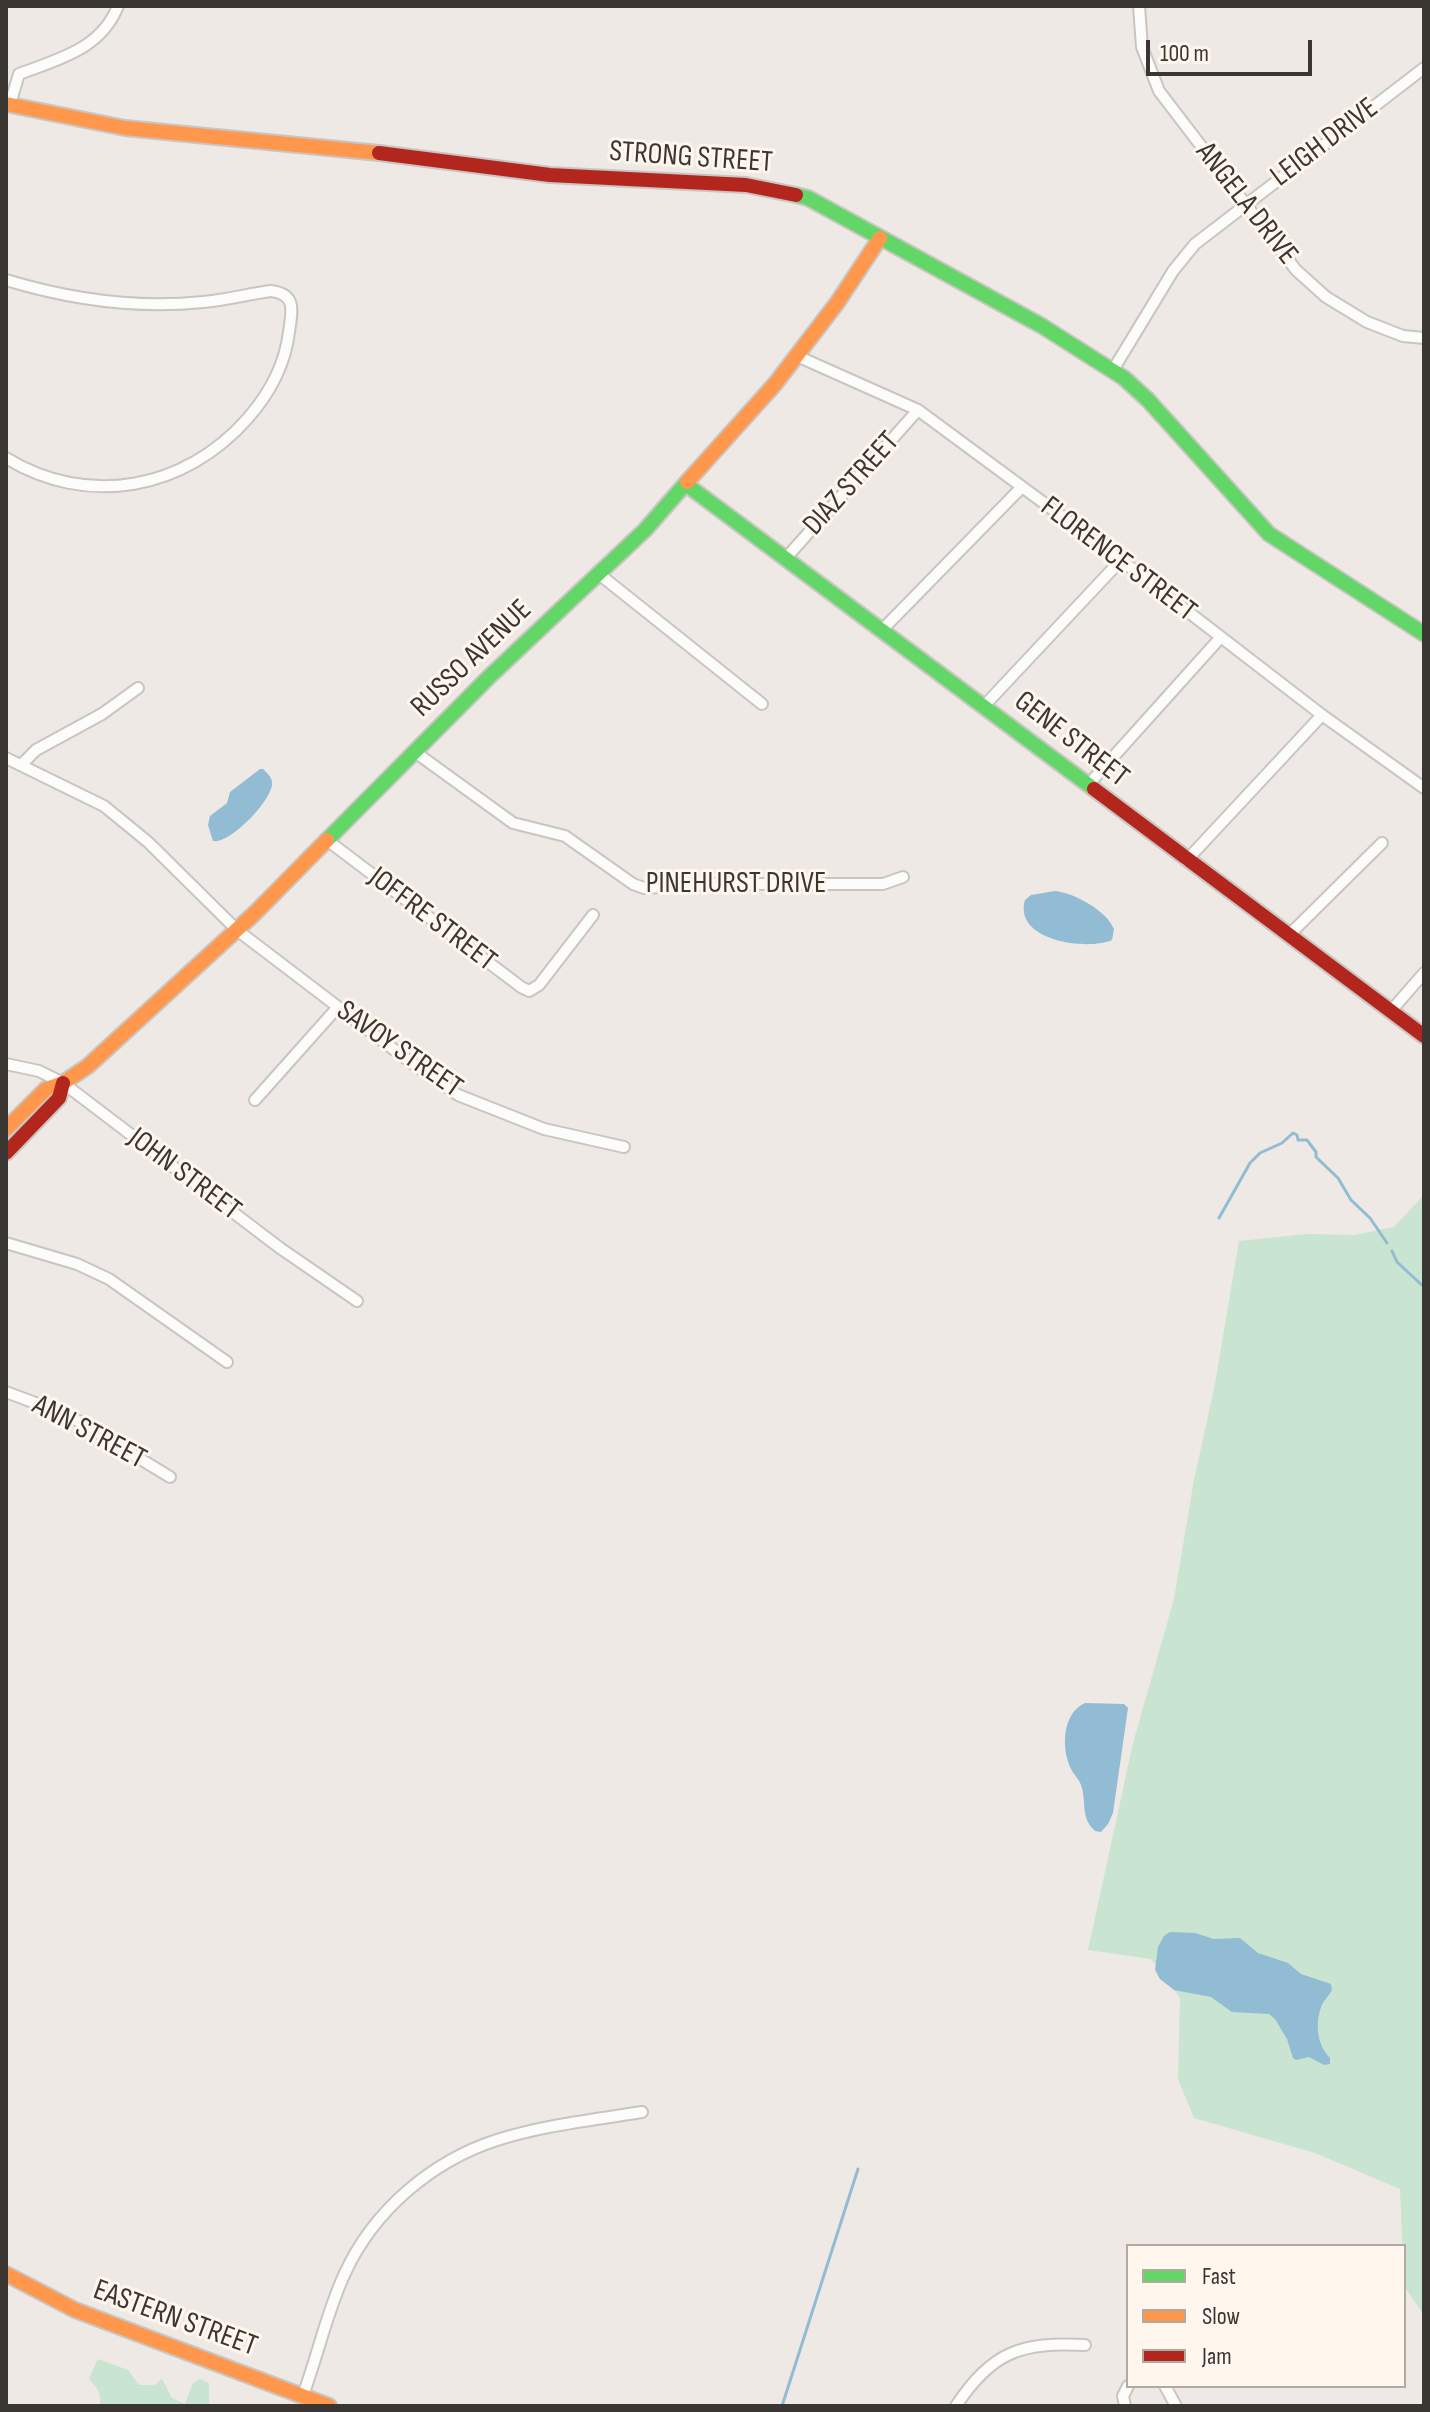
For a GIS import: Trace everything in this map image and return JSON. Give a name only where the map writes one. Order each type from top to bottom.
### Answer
[{"type":"street","points":[[8,104],[19,74],[91,45],[118,6]]},
{"type":"street","name":"ANGELA DRIVE","points":[[1139,6],[1142,47],[1153,82],[1296,270],[1326,297],[1385,330],[1424,338]]},
{"type":"street","name":"LEIGH DRIVE","points":[[1113,370],[1182,257],[1424,68]]},
{"type":"street","name":"STRONG STREET","points":[[8,104],[125,128],[433,158],[550,175],[721,182],[768,188],[808,198],[1042,326],[1113,370],[1148,400],[1269,534],[1424,634]]},
{"type":"street","name":"RUSSO AVENUE","points":[[6,1129],[46,1089],[63,1083],[88,1066],[237,930],[501,665],[599,574],[687,485],[797,356],[880,238]]},
{"type":"street","points":[[6,280],[80,298],[146,304],[204,302],[271,291],[288,297],[292,307],[283,359],[266,396],[237,431],[192,466],[149,481],[92,486],[48,478],[6,458]]},
{"type":"street","name":"FLORENCE STREET","points":[[797,356],[918,410],[1121,560],[1322,715],[1424,788]]},
{"type":"street","name":"DIAZ STREET","points":[[786,558],[918,410]]},
{"type":"street","name":"GENE STREET","points":[[687,485],[1424,1036]]},
{"type":"street","points":[[881,631],[1021,488]]},
{"type":"street","points":[[984,706],[1121,560]]},
{"type":"street","points":[[599,574],[762,704]]},
{"type":"street","points":[[1088,785],[1221,637]]},
{"type":"street","points":[[22,764],[36,750],[102,714],[138,688]]},
{"type":"street","points":[[1186,861],[1322,715]]},
{"type":"street","name":"PINEHURST DRIVE","points":[[415,752],[513,823],[565,836],[633,884],[644,888],[713,884],[883,884],[903,877]]},
{"type":"street","name":"SAVOY STREET","points":[[6,758],[104,806],[148,842],[237,930],[337,1008],[458,1095],[544,1129],[624,1147]]},
{"type":"street","name":"JOFFRE STREET","points":[[327,840],[529,991],[539,985],[593,915]]},
{"type":"street","points":[[1290,934],[1382,843]]},
{"type":"street","points":[[1391,1011],[1424,973]]},
{"type":"street","points":[[255,1100],[337,1008]]},
{"type":"street","name":"JOHN STREET","points":[[6,1064],[39,1071],[63,1083],[280,1248],[357,1301]]},
{"type":"street","name":"RUSSO AVENUE","points":[[6,1153],[59,1098],[63,1083]]},
{"type":"street","points":[[6,1243],[77,1264],[109,1279],[227,1362]]},
{"type":"street","name":"ANN STREET","points":[[6,1392],[70,1416],[170,1477]]},
{"type":"street","points":[[303,2395],[320,2350],[333,2300],[346,2270],[375,2224],[415,2184],[450,2161],[501,2138],[642,2112]]},
{"type":"street","name":"EASTERN STREET","points":[[6,2274],[75,2310],[329,2406]]},
{"type":"street","points":[[956,2406],[979,2376],[1004,2356],[1025,2347],[1051,2343],[1085,2345]]},
{"type":"street","points":[[1166,2388],[1176,2406]]},
{"type":"green space","points":[[1424,1195],[1424,2315],[1406,2289],[1406,2244],[1402,2244],[1400,2189],[1315,2153],[1194,2118],[1178,2079],[1180,1998],[1151,1959],[1088,1950],[1133,1743],[1174,1599],[1239,1241],[1307,1234],[1354,1235],[1394,1227]]},
{"type":"green space","points":[[98,2359],[128,2370],[139,2385],[154,2385],[162,2379],[172,2398],[185,2404],[193,2383],[200,2379],[209,2383],[209,2406],[100,2406],[98,2391],[89,2379]]},
{"type":"water","points":[[260,769],[271,778],[270,792],[239,829],[213,841],[208,825],[210,816],[227,803],[230,792]]},
{"type":"water","points":[[1055,891],[1080,899],[1104,915],[1114,929],[1112,940],[1071,943],[1041,934],[1030,925],[1024,914],[1025,900],[1031,895]]},
{"type":"water","points":[[1085,1703],[1124,1704],[1128,1708],[1113,1813],[1101,1832],[1095,1831],[1087,1820],[1081,1785],[1071,1769],[1066,1752],[1068,1723],[1077,1708]]},
{"type":"water","points":[[1170,1932],[1195,1933],[1214,1939],[1240,1938],[1258,1953],[1288,1963],[1301,1974],[1331,1984],[1332,1990],[1321,2007],[1318,2021],[1320,2040],[1330,2064],[1324,2065],[1309,2057],[1293,2058],[1287,2039],[1269,2014],[1232,2012],[1211,1997],[1174,1990],[1160,1979],[1155,1970],[1158,1947]]},
{"type":"waterway","points":[[1219,1218],[1250,1163],[1260,1153],[1282,1143],[1293,1133],[1298,1140],[1307,1140],[1316,1157],[1338,1178],[1351,1200],[1370,1218],[1387,1243]]},
{"type":"waterway","points":[[1392,1251],[1397,1262],[1424,1287]]},
{"type":"waterway","points":[[782,2406],[858,2169]]},
{"type":"traffic: fast","points":[[796,195],[808,198],[1042,326],[1124,378],[1148,400],[1269,534],[1424,634]]},
{"type":"traffic: fast","points":[[327,840],[490,676],[645,530],[687,482]]},
{"type":"traffic: fast","points":[[687,485],[1094,789]]},
{"type":"traffic: slow","points":[[6,104],[125,128],[379,153]]},
{"type":"traffic: slow","points":[[687,482],[775,384],[837,303],[880,238]]},
{"type":"traffic: slow","points":[[6,1129],[46,1089],[63,1083],[88,1066],[255,913],[327,840]]},
{"type":"traffic: slow","points":[[6,2274],[75,2310],[329,2406]]},
{"type":"traffic: jam","points":[[379,153],[550,175],[746,185],[796,195]]},
{"type":"traffic: jam","points":[[1094,789],[1424,1036]]},
{"type":"traffic: jam","points":[[6,1153],[59,1098],[63,1083]]}]
